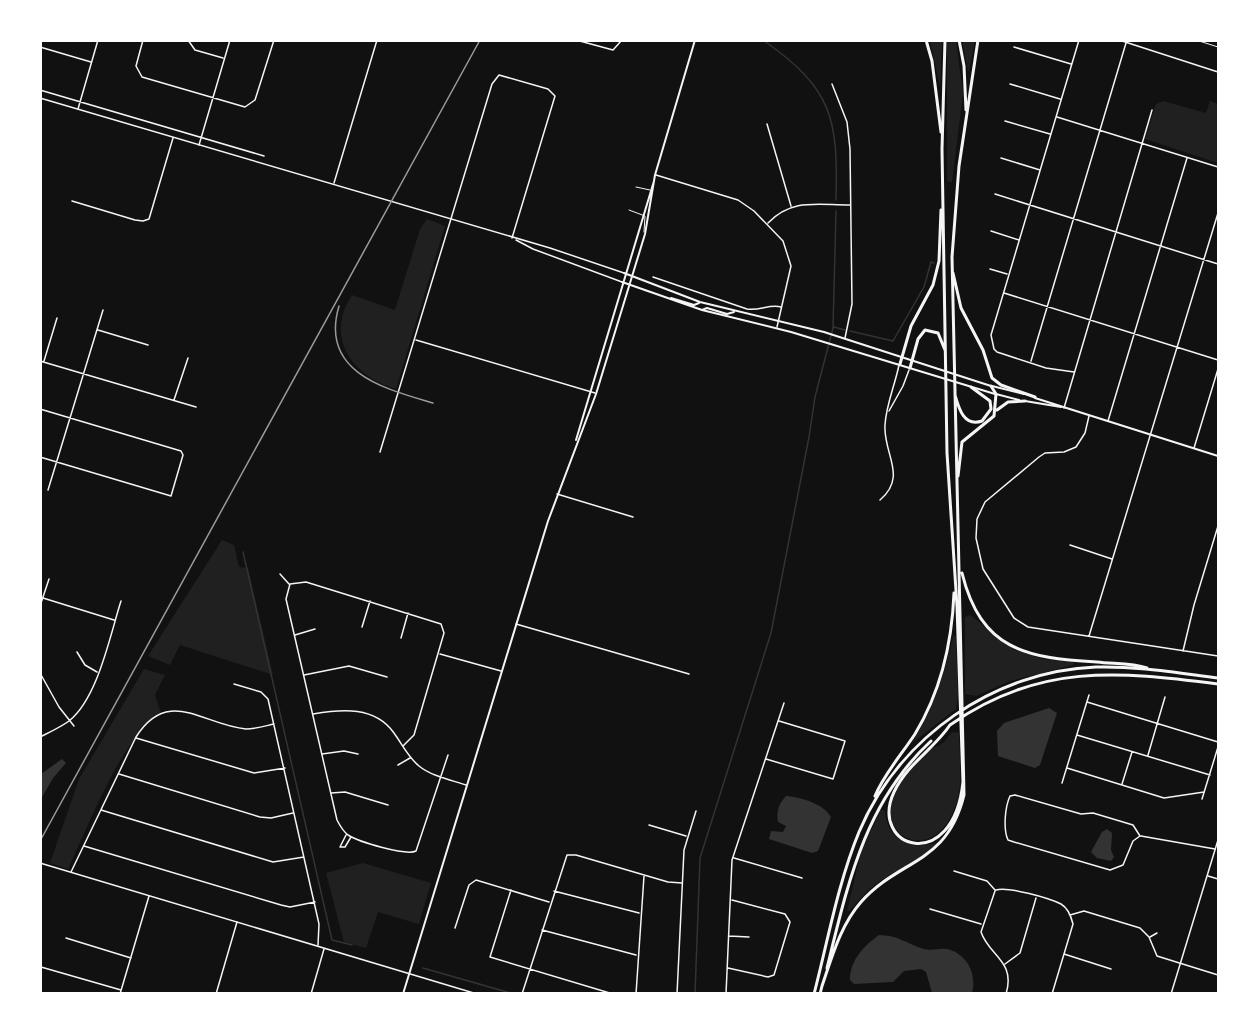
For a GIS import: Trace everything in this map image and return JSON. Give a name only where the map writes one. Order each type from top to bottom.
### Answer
[{"type":"highway","points":[[926,40],[938,98],[942,149],[947,453],[962,700]]},
{"type":"highway","points":[[942,149],[945,40]]},
{"type":"highway","points":[[959,40],[965,78],[966,117]]},
{"type":"highway","points":[[822,986],[841,935],[857,907],[880,886],[936,848],[954,823],[965,784],[952,257],[953,220],[978,40]]},
{"type":"highway","points":[[900,364],[911,326],[927,299],[937,270],[943,178]]},
{"type":"highway","points":[[952,257],[955,285],[962,308],[983,350],[992,378],[1001,385],[1035,397]]},
{"type":"highway","points":[[910,368],[921,333],[929,329],[942,337],[946,355]]},
{"type":"highway","points":[[991,386],[996,394],[995,411]]},
{"type":"highway","points":[[954,389],[963,416],[977,423],[986,418],[991,405],[985,395],[971,387]]},
{"type":"highway","points":[[957,493],[962,442],[987,424],[995,411],[1008,402],[1025,401]]},
{"type":"highway","points":[[961,568],[976,614],[985,626],[1009,646],[1038,657],[1142,666],[1155,671]]},
{"type":"highway","points":[[814,993],[846,870],[878,789],[915,734],[936,690],[949,647],[954,583]]},
{"type":"highway","points":[[870,809],[894,773],[926,737],[955,714],[994,692],[1019,682],[1064,670],[1108,667],[1218,678]]},
{"type":"highway","points":[[820,993],[853,866],[867,828],[904,768],[950,725],[996,698],[1029,685],[1066,676],[1124,673],[1218,684]]},
{"type":"highway","points":[[950,725],[906,772],[893,795],[889,819],[896,833],[903,839],[919,844],[932,842],[942,835],[951,823],[962,791],[963,730]]},
{"type":"main road","points":[[403,993],[501,671],[557,494],[576,442],[624,273],[695,40]]},
{"type":"main road","points":[[576,442],[596,394],[645,234],[654,194],[655,177]]},
{"type":"main road","points":[[624,273],[700,302],[824,332],[1218,456]]},
{"type":"main road","points":[[622,282],[702,310],[777,328],[971,387],[1064,408]]},
{"type":"main road","points":[[669,298],[697,306],[700,302]]},
{"type":"main road","points":[[702,310],[707,308],[727,314],[734,312]]},
{"type":"street","points":[[78,109],[98,40]]},
{"type":"street","points":[[143,40],[136,63],[137,72],[145,79],[245,107],[251,105],[256,98],[273,40]]},
{"type":"street","points":[[188,40],[195,50],[225,59]]},
{"type":"street","points":[[199,145],[230,40]]},
{"type":"street","points":[[334,185],[377,40]]},
{"type":"street","points":[[576,40],[615,50],[622,40]]},
{"type":"street","points":[[1074,372],[1030,362],[994,349],[990,335],[1079,40]]},
{"type":"street","points":[[1119,40],[1218,72]]},
{"type":"street","points":[[1030,362],[1126,43]]},
{"type":"street","points":[[40,47],[91,62]]},
{"type":"street","points":[[1014,47],[1072,65]]},
{"type":"street","points":[[380,452],[492,84],[497,75],[548,89],[555,94],[512,238]]},
{"type":"street","points":[[832,84],[847,122],[852,304],[845,339]]},
{"type":"street","points":[[1010,84],[1061,100]]},
{"type":"street","points":[[40,90],[264,156]]},
{"type":"street","points":[[40,98],[624,273]]},
{"type":"street","points":[[1064,408],[1152,110]]},
{"type":"street","points":[[1056,117],[1218,167]]},
{"type":"street","points":[[1005,121],[1050,135]]},
{"type":"street","points":[[767,124],[791,206]]},
{"type":"street","points":[[72,201],[135,220],[147,220],[173,137]]},
{"type":"street","points":[[1001,158],[1040,170]]},
{"type":"street","points":[[1107,422],[1187,158]]},
{"type":"street","points":[[655,177],[738,200],[783,241],[790,258],[789,276],[777,328]]},
{"type":"street","points":[[996,194],[1218,264]]},
{"type":"street","points":[[767,224],[781,211],[791,206],[850,205]]},
{"type":"street","points":[[1089,636],[1218,213]]},
{"type":"street","points":[[991,231],[1019,240]]},
{"type":"street","points":[[512,238],[533,249],[622,282]]},
{"type":"street","points":[[990,269],[1008,274]]},
{"type":"street","points":[[653,277],[703,296],[756,311],[772,305],[782,308]]},
{"type":"street","points":[[1003,293],[1218,360]]},
{"type":"street","points":[[700,302],[703,296]]},
{"type":"street","points":[[48,490],[103,310]]},
{"type":"street","points":[[57,318],[42,362],[196,407]]},
{"type":"street","points":[[97,330],[148,345]]},
{"type":"street","points":[[414,339],[596,394]]},
{"type":"street","points":[[174,401],[188,358]]},
{"type":"street","points":[[880,500],[889,493],[892,484],[894,469],[885,425],[900,364]]},
{"type":"street","points":[[888,412],[910,368]]},
{"type":"street","points":[[1194,448],[1218,369]]},
{"type":"street","points":[[40,409],[183,453],[171,495],[40,457]]},
{"type":"street","points":[[1089,416],[1085,433],[1076,447],[1065,452],[1045,453],[985,502],[977,519],[976,538],[983,569],[1014,618],[1028,627],[1218,656]]},
{"type":"street","points":[[557,494],[633,517]]},
{"type":"street","points":[[1183,651],[1194,604],[1218,526]]},
{"type":"street","points":[[1070,545],[1113,559]]},
{"type":"street","points":[[280,574],[290,584]]},
{"type":"street","points":[[40,606],[49,579]]},
{"type":"street","points":[[290,584],[306,582],[438,621],[444,627],[439,653],[413,736],[402,746]]},
{"type":"street","points":[[290,584],[285,596],[330,793],[337,820],[346,834],[407,854],[416,851],[448,755]]},
{"type":"street","points":[[43,598],[115,620]]},
{"type":"street","points":[[40,737],[69,721],[85,700],[98,673],[121,601]]},
{"type":"street","points":[[362,627],[370,601]]},
{"type":"street","points":[[401,638],[409,612]]},
{"type":"street","points":[[516,624],[689,674]]},
{"type":"street","points":[[294,635],[315,629]]},
{"type":"street","points":[[76,652],[85,665],[98,673]]},
{"type":"street","points":[[439,653],[501,671]]},
{"type":"street","points":[[303,675],[348,666],[387,677]]},
{"type":"street","points":[[40,673],[74,726]]},
{"type":"street","points":[[234,684],[265,695],[285,768],[321,930],[318,946]]},
{"type":"street","points":[[1062,783],[1089,695]]},
{"type":"street","points":[[1148,756],[1165,697]]},
{"type":"street","points":[[1087,702],[1218,742]]},
{"type":"street","points":[[726,993],[733,858],[784,703]]},
{"type":"street","points":[[312,715],[344,709],[374,716],[390,727],[402,746],[424,770],[466,785]]},
{"type":"street","points":[[71,872],[135,737],[145,724],[158,715],[184,711],[247,729],[274,724]]},
{"type":"street","points":[[766,758],[832,778],[845,741],[778,721]]},
{"type":"street","points":[[1077,735],[1210,776]]},
{"type":"street","points":[[135,737],[254,773],[285,768]]},
{"type":"street","points":[[1202,799],[1218,747]]},
{"type":"street","points":[[322,754],[344,751],[358,754]]},
{"type":"street","points":[[1122,785],[1132,752]]},
{"type":"street","points":[[399,765],[411,757]]},
{"type":"street","points":[[1214,760],[1218,762]]},
{"type":"street","points":[[1067,768],[1171,799],[1204,792]]},
{"type":"street","points":[[118,773],[260,817],[271,818],[294,812]]},
{"type":"street","points":[[330,793],[345,792],[388,805]]},
{"type":"street","points":[[1140,836],[1133,825],[1093,813],[1081,814],[1015,795],[1011,796],[1007,803],[1006,837],[1014,843],[1105,870],[1113,870],[1123,865],[1132,841],[1140,836],[1215,849]]},
{"type":"street","points":[[100,809],[273,862],[305,857]]},
{"type":"street","points":[[677,993],[682,883],[687,836],[696,811]]},
{"type":"street","points":[[649,825],[687,836]]},
{"type":"street","points":[[346,834],[340,848],[345,847],[351,837]]},
{"type":"street","points":[[1171,993],[1218,840]]},
{"type":"street","points":[[83,846],[281,906],[290,907],[315,902]]},
{"type":"street","points":[[522,993],[553,891],[567,855],[576,855],[644,875],[682,883]]},
{"type":"street","points":[[733,858],[802,878]]},
{"type":"street","points":[[40,863],[477,993]]},
{"type":"street","points":[[954,872],[987,881],[996,890]]},
{"type":"street","points":[[636,993],[639,913],[644,875]]},
{"type":"street","points":[[1207,876],[1218,879]]},
{"type":"street","points":[[455,928],[467,889],[473,881],[550,902]]},
{"type":"street","points":[[996,890],[1006,888],[1060,904],[1070,915],[1073,924],[1052,993]]},
{"type":"street","points":[[511,890],[490,957],[613,993]]},
{"type":"street","points":[[996,890],[982,925],[983,939],[1005,965],[1008,977],[1006,993]]},
{"type":"street","points":[[553,891],[627,912],[639,913]]},
{"type":"street","points":[[41,967],[120,992],[149,895]]},
{"type":"street","points":[[1005,965],[1020,954],[1037,897]]},
{"type":"street","points":[[727,968],[768,977],[774,975],[789,927],[789,917],[759,906],[730,900]]},
{"type":"street","points":[[930,909],[982,925]]},
{"type":"street","points":[[1070,915],[1084,911],[1140,928],[1149,937],[1157,956],[1218,975]]},
{"type":"street","points":[[216,993],[237,922]]},
{"type":"street","points":[[542,930],[625,954],[637,955]]},
{"type":"street","points":[[1149,937],[1157,933]]},
{"type":"street","points":[[728,936],[749,937]]},
{"type":"street","points":[[66,938],[131,958]]},
{"type":"street","points":[[311,993],[325,948]]},
{"type":"street","points":[[1064,954],[1111,969]]},
{"type":"lane","points":[[1196,40],[1218,47]]},
{"type":"lane","points":[[636,187],[650,190]]},
{"type":"lane","points":[[629,210],[642,214],[645,218],[645,234]]},
{"type":"shaded area","points":[[930,41],[942,41],[940,87]]},
{"type":"shaded area","points":[[947,41],[956,41],[963,93],[952,182],[947,180]]},
{"type":"shaded area","points":[[962,41],[975,41],[969,71],[968,71]]},
{"type":"shaded area","points":[[1163,101],[1206,113],[1210,101],[1218,104],[1218,163],[1145,139],[1156,104]]},
{"type":"shaded area","points":[[427,219],[445,226],[396,389],[380,383],[355,365],[342,340],[341,326],[344,311],[352,295],[395,310],[420,229]]},
{"type":"shaded area","points":[[222,540],[234,545],[239,567],[248,568],[273,675],[180,645],[170,665],[148,656]]},
{"type":"shaded area","points":[[970,615],[1013,649],[1042,659],[1074,662],[1073,665],[1010,681],[976,696],[965,694],[965,617]]},
{"type":"shaded area","points":[[953,636],[956,636],[958,696],[956,709],[912,743],[937,691]]},
{"type":"shaded area","points":[[144,669],[165,675],[155,695],[161,714],[133,741],[120,761],[68,869],[50,863],[79,779]]},
{"type":"shaded area","points":[[1049,708],[1057,713],[1040,765],[1035,768],[998,756],[997,731],[1004,723]]},
{"type":"shaded area","points":[[952,732],[959,733],[960,776],[957,801],[948,822],[936,834],[923,840],[911,840],[900,834],[893,824],[891,810],[895,794],[905,776],[918,760],[942,744]]},
{"type":"shaded area","points":[[62,759],[66,763],[53,778],[41,799],[41,774]]},
{"type":"shaded area","points":[[786,796],[812,802],[823,808],[831,817],[818,851],[812,853],[769,839],[771,831],[783,832],[786,826],[778,822],[777,815]]},
{"type":"shaded area","points":[[881,809],[885,811],[890,829],[895,836],[909,844],[936,843],[917,860],[876,884],[850,911],[847,911],[861,852]]},
{"type":"shaded area","points":[[1107,829],[1112,833],[1111,850],[1114,857],[1111,861],[1097,858],[1091,852],[1102,832]]},
{"type":"shaded area","points":[[363,863],[431,883],[419,924],[378,912],[366,948],[344,942],[326,873]]},
{"type":"shaded area","points":[[879,935],[897,938],[924,949],[947,949],[960,955],[972,972],[972,993],[932,993],[926,972],[921,969],[904,971],[893,982],[854,984],[850,980],[855,960],[863,949]]},
{"type":"waterway","points":[[763,40],[804,74],[826,108],[835,147],[836,200]]},
{"type":"waterway","points":[[695,994],[700,858],[771,633],[815,397],[833,328],[836,211]]},
{"type":"waterway","points":[[850,331],[893,341],[924,287],[931,262],[934,263]]},
{"type":"waterway","points":[[834,327],[845,330]]},
{"type":"waterway","points":[[243,552],[332,940],[352,945]]},
{"type":"waterway","points":[[423,968],[514,994]]},
{"type":"railway","points":[[40,841],[480,40]]},
{"type":"railway","points":[[339,306],[335,329],[339,347],[348,362],[377,384],[433,403]]}]
